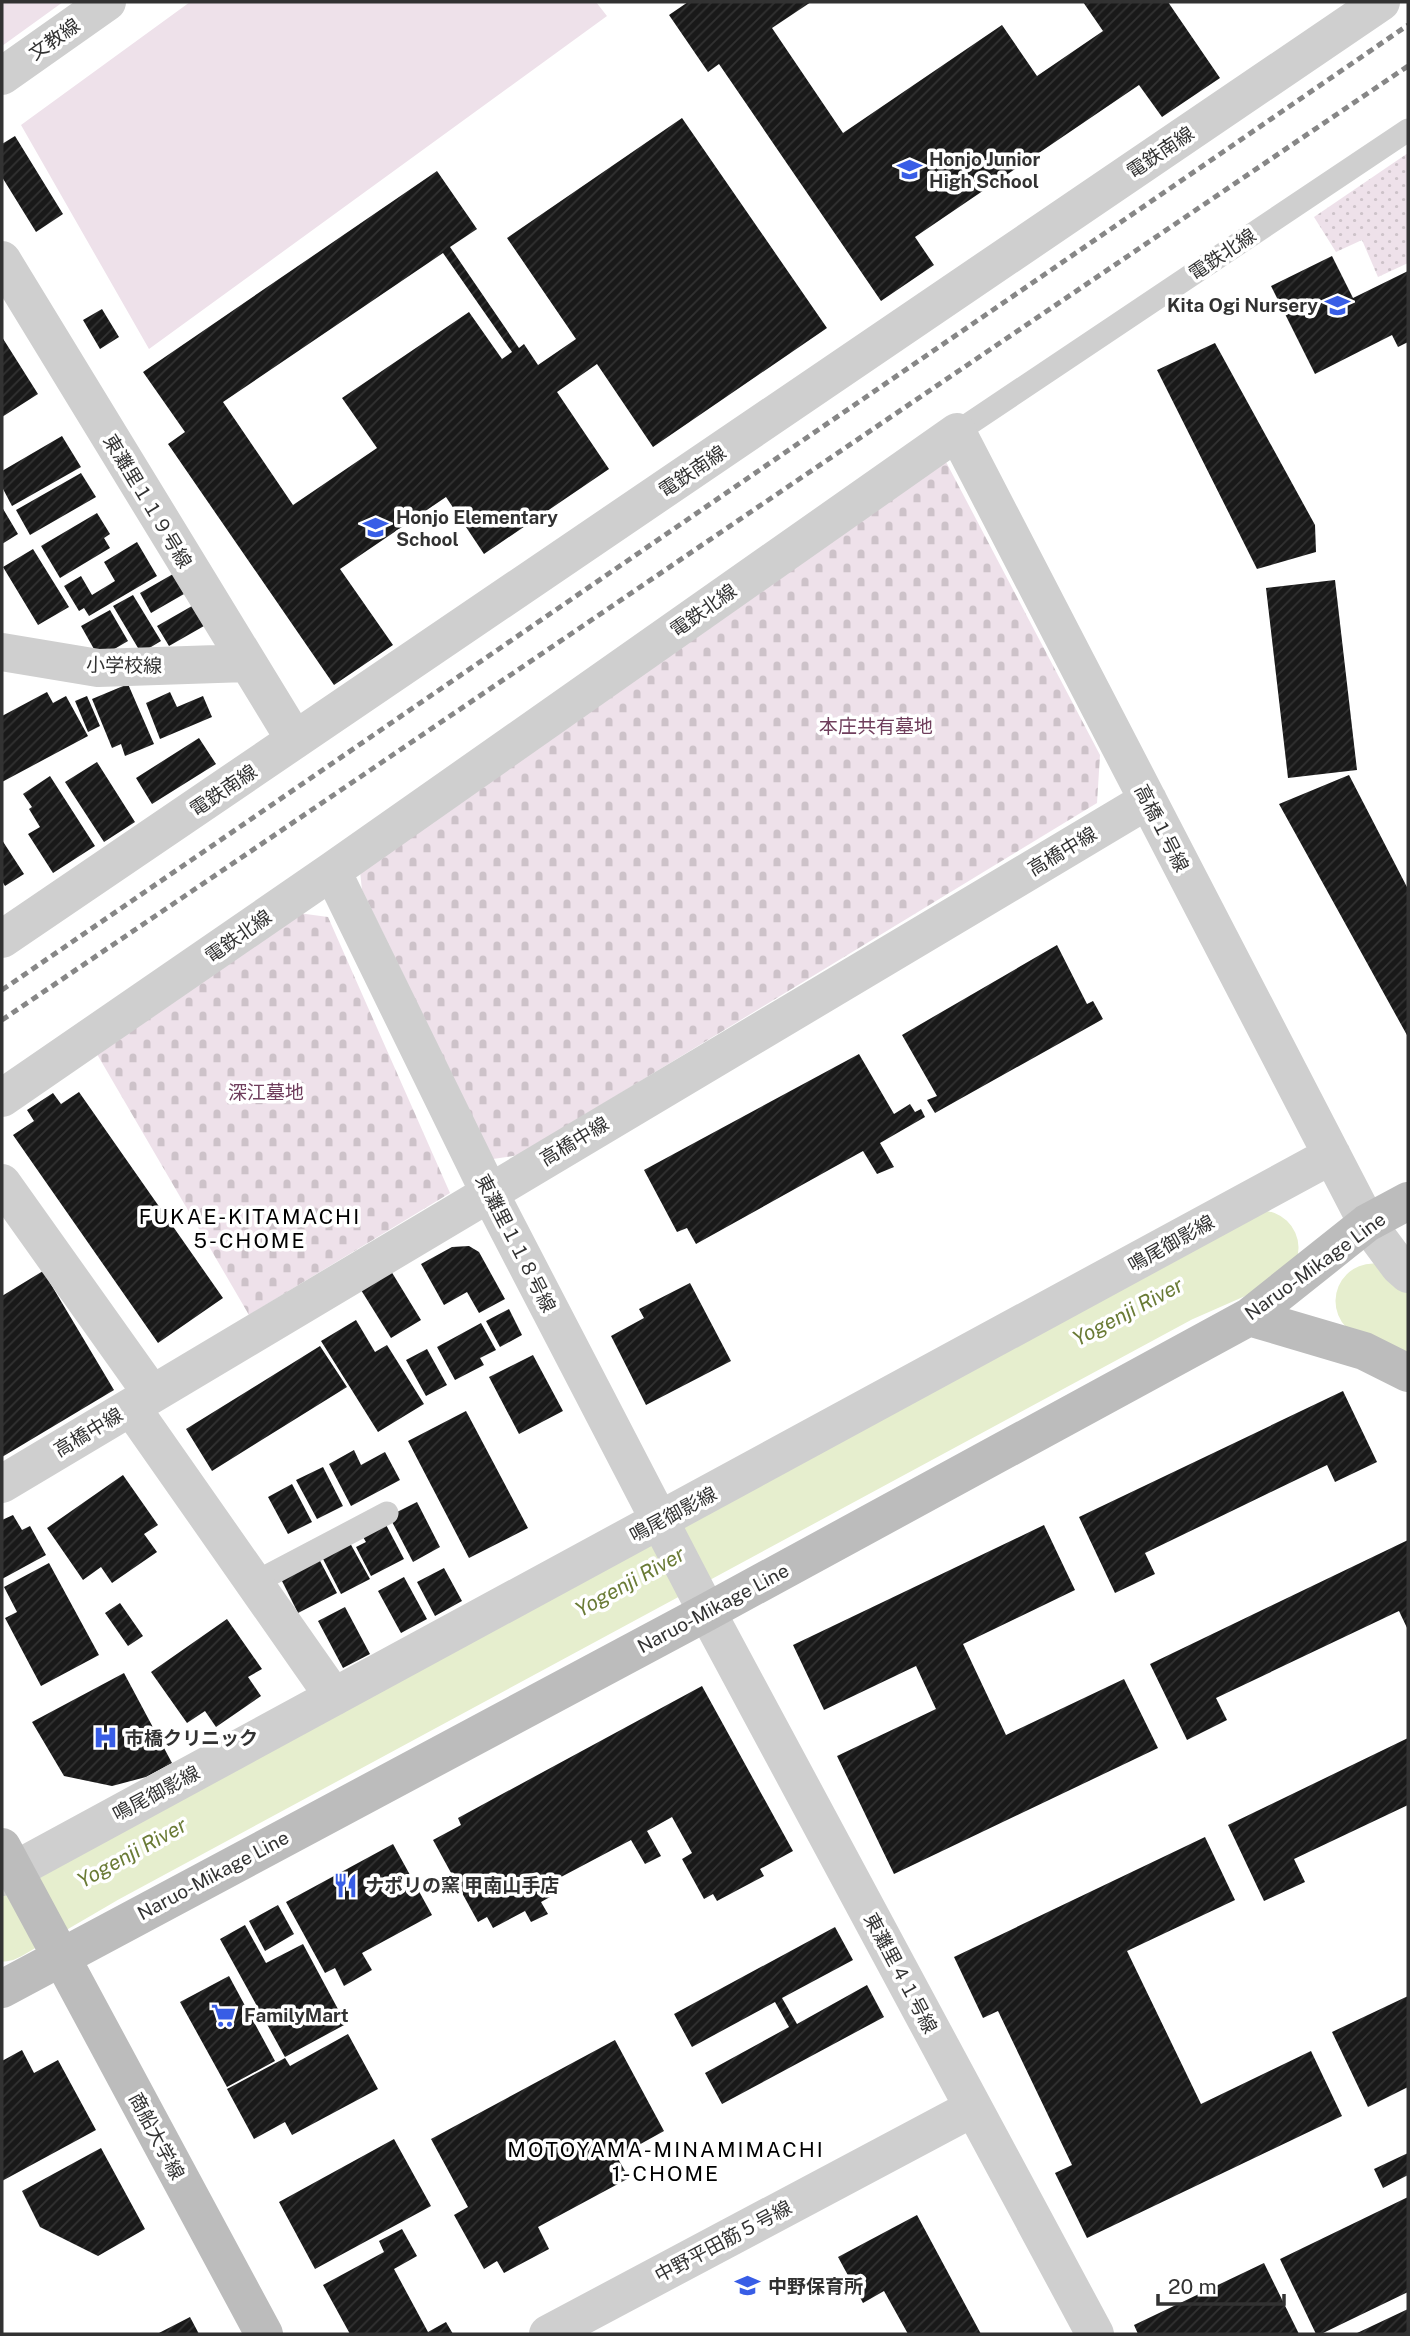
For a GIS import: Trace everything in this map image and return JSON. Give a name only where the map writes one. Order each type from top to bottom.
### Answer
[{"type":"street","name":"文教線","points":[[2,76],[107,2]]},
{"type":"street","name":"電鉄南線","points":[[2,939],[1381,2]]},
{"type":"street","name":"東灘里１１９号線","points":[[2,260],[295,740]]},
{"type":"street","name":"高橋１号線","points":[[957,432],[1367,1223],[1408,1274]]},
{"type":"street","name":"電鉄北線","points":[[2,1098],[332,871],[957,432]]},
{"type":"street","name":"小学校線","points":[[2,652],[99,668],[247,663]]},
{"type":"street","name":"高橋中線","points":[[2,1484],[1148,800]]},
{"type":"street","name":"東灘里１１８号線","points":[[332,871],[489,1192],[707,1612]]},
{"type":"street","name":"鳴尾御影線","points":[[10,1870],[334,1697],[663,1527],[1332,1155]]},
{"type":"street","points":[[2,1183],[254,1583],[334,1697]]},
{"type":"street","name":"Naruo-Mikage Line","points":[[2,1989],[55,1946],[707,1612],[1249,1317],[1367,1223],[1408,1201]]},
{"type":"street","points":[[1249,1317],[1364,1351],[1408,1373]]},
{"type":"street","name":"東灘里４１号線","points":[[707,1612],[1095,2334]]},
{"type":"street","name":"商船大学線","points":[[10,1870],[55,1946],[264,2334]]},
{"type":"street","name":"中野平田筋５号線","points":[[548,2334],[973,2108]]},
{"type":"lane","name":"電鉄北線","points":[[957,432],[1408,130]]},
{"type":"lane","points":[[254,1583],[387,1513]]},
{"type":"green space","points":[[2,2],[63,2],[2,46]]},
{"type":"green space","points":[[190,2],[596,2],[607,16],[149,349],[21,125]]},
{"type":"green space","points":[[1408,153],[1408,263],[1378,277],[1362,240],[1336,252],[1314,217]]},
{"type":"green space","name":"本庄共有墓地","points":[[945,460],[1100,755],[1097,803],[519,1155],[493,1159],[362,890],[359,862]]},
{"type":"green space","name":"深江墓地","points":[[291,912],[328,917],[450,1193],[249,1315],[94,1049]]},
{"type":"building","points":[[688,2],[811,2],[772,28],[843,133],[1002,25],[1037,76],[1103,31],[1083,2],[1168,2],[1220,78],[1162,117],[1139,85],[915,237],[934,265],[881,301],[719,64],[708,72],[669,15]]},
{"type":"building","points":[[682,118],[827,328],[653,447],[597,364],[557,392],[609,469],[484,554],[446,497],[340,569],[393,645],[334,685],[168,444],[185,432],[143,372],[437,171],[477,229],[450,247],[519,348],[524,344],[538,365],[576,339],[507,238]],"holes":[[[443,253],[512,352],[502,359],[469,312],[342,398],[377,448],[293,505],[223,402]]]},
{"type":"building","points":[[15,136],[63,214],[36,232],[2,177],[2,144]]},
{"type":"building","points":[[1332,256],[1353,298],[1408,271],[1408,342],[1398,347],[1392,335],[1315,374],[1271,286]]},
{"type":"building","points":[[102,309],[119,337],[100,349],[83,320]]},
{"type":"building","points":[[2,337],[38,394],[2,417]]},
{"type":"building","points":[[1215,343],[1315,525],[1316,552],[1257,569],[1157,370]]},
{"type":"building","points":[[62,436],[81,467],[12,506],[2,487],[2,471]]},
{"type":"building","points":[[81,473],[96,497],[30,535],[16,510]]},
{"type":"building","points":[[2,507],[18,534],[2,544]]},
{"type":"building","points":[[97,513],[110,534],[104,538],[110,548],[60,578],[41,546]]},
{"type":"building","points":[[137,542],[157,576],[89,616],[84,608],[79,611],[64,586],[81,576],[92,595],[115,581],[104,562]]},
{"type":"building","points":[[33,549],[69,607],[38,625],[3,567]]},
{"type":"building","points":[[173,574],[184,594],[151,613],[140,593]]},
{"type":"building","points":[[1335,580],[1357,770],[1288,778],[1266,588]]},
{"type":"building","points":[[133,595],[161,641],[141,653],[113,606]]},
{"type":"building","points":[[192,606],[204,626],[169,646],[157,626]]},
{"type":"building","points":[[110,610],[128,641],[99,658],[81,626]]},
{"type":"building","points":[[128,684],[154,744],[125,756],[121,744],[112,748],[92,699]]},
{"type":"building","points":[[47,692],[53,703],[66,696],[88,736],[2,782],[2,716]]},
{"type":"building","points":[[170,692],[177,707],[203,696],[212,717],[160,739],[146,703]]},
{"type":"building","points":[[87,696],[100,726],[88,732],[75,701]]},
{"type":"building","points":[[199,738],[216,764],[152,804],[136,778]]},
{"type":"building","points":[[97,762],[135,822],[104,842],[65,782]]},
{"type":"building","points":[[1349,775],[1408,889],[1408,1037],[1279,804]]},
{"type":"building","points":[[50,776],[95,846],[53,873],[28,834],[40,827],[23,794]]},
{"type":"building","points":[[2,840],[24,874],[5,886],[2,881]]},
{"type":"building","points":[[1057,945],[1087,1004],[1093,1001],[1103,1019],[935,1113],[927,1100],[937,1096],[902,1035]]},
{"type":"building","points":[[859,1054],[894,1114],[910,1104],[915,1112],[921,1109],[925,1117],[880,1143],[894,1167],[877,1174],[863,1151],[696,1244],[687,1228],[677,1232],[644,1170]]},
{"type":"building","points":[[79,1092],[223,1298],[158,1343],[13,1135],[34,1121],[27,1110],[53,1093],[61,1104]]},
{"type":"building","points":[[469,1246],[479,1252],[505,1299],[479,1313],[467,1292],[444,1305],[421,1264],[452,1247]]},
{"type":"building","points":[[43,1271],[114,1390],[2,1457],[2,1296]]},
{"type":"building","points":[[391,1271],[421,1320],[391,1338],[361,1290]]},
{"type":"building","points":[[690,1283],[731,1361],[646,1405],[611,1336],[644,1318],[639,1309]]},
{"type":"building","points":[[509,1309],[522,1335],[500,1347],[486,1321]]},
{"type":"building","points":[[356,1320],[375,1352],[387,1345],[424,1404],[378,1432],[321,1341]]},
{"type":"building","points":[[481,1323],[496,1350],[480,1358],[484,1365],[455,1380],[437,1347]]},
{"type":"building","points":[[320,1346],[347,1387],[212,1471],[186,1429]]},
{"type":"building","points":[[427,1349],[447,1385],[426,1396],[406,1360]]},
{"type":"building","points":[[533,1355],[563,1411],[519,1434],[489,1377]]},
{"type":"building","points":[[1343,1391],[1377,1462],[1335,1482],[1327,1465],[1145,1553],[1155,1574],[1115,1593],[1079,1517]]},
{"type":"building","points":[[466,1411],[528,1528],[469,1558],[408,1441]]},
{"type":"building","points":[[354,1450],[361,1465],[385,1452],[400,1480],[351,1506],[329,1464]]},
{"type":"building","points":[[323,1467],[343,1506],[317,1519],[296,1480]]},
{"type":"building","points":[[123,1475],[158,1525],[144,1534],[157,1552],[112,1583],[101,1567],[83,1580],[47,1528]]},
{"type":"building","points":[[292,1484],[312,1522],[288,1534],[268,1497]]},
{"type":"building","points":[[417,1502],[440,1547],[413,1562],[389,1516]]},
{"type":"building","points":[[13,1515],[22,1530],[30,1526],[46,1555],[2,1579],[2,1520]]},
{"type":"building","points":[[383,1519],[404,1559],[371,1576],[356,1547],[366,1542],[360,1532]]},
{"type":"building","points":[[1044,1525],[1075,1590],[963,1644],[1006,1735],[1124,1679],[1158,1748],[894,1874],[837,1756],[936,1709],[916,1666],[824,1710],[793,1645]]},
{"type":"building","points":[[1408,1540],[1408,1630],[1399,1611],[1216,1698],[1227,1720],[1187,1740],[1150,1664]]},
{"type":"building","points":[[350,1543],[370,1579],[341,1594],[322,1557]]},
{"type":"building","points":[[319,1559],[337,1593],[298,1613],[281,1579]]},
{"type":"building","points":[[49,1563],[99,1655],[41,1686],[5,1618],[17,1612],[4,1587]]},
{"type":"building","points":[[444,1568],[462,1601],[435,1616],[417,1582]]},
{"type":"building","points":[[404,1577],[427,1619],[401,1633],[378,1591]]},
{"type":"building","points":[[120,1603],[143,1636],[128,1646],[105,1613]]},
{"type":"building","points":[[345,1607],[370,1654],[343,1668],[318,1621]]},
{"type":"building","points":[[227,1619],[262,1669],[248,1677],[261,1696],[216,1727],[205,1711],[187,1723],[151,1672]]},
{"type":"building","points":[[124,1673],[172,1763],[146,1777],[112,1786],[64,1776],[32,1722]]},
{"type":"building","points":[[702,1686],[793,1851],[760,1869],[764,1876],[717,1901],[713,1894],[704,1899],[682,1859],[692,1853],[672,1817],[647,1831],[661,1856],[645,1864],[631,1840],[544,1886],[550,1897],[541,1902],[548,1914],[531,1922],[525,1911],[493,1928],[487,1917],[478,1922],[433,1840],[461,1825],[458,1818]]},
{"type":"building","points":[[1408,1738],[1408,1805],[1294,1859],[1305,1882],[1264,1901],[1228,1825]]},
{"type":"building","points":[[1205,1837],[1235,1900],[1127,1951],[1201,2104],[1311,2051],[1342,2116],[1087,2238],[1055,2173],[1072,2165],[998,2011],[983,2018],[954,1957]]},
{"type":"building","points":[[393,1844],[432,1915],[362,1953],[372,1970],[344,1986],[335,1968],[325,1973],[286,1902]]},
{"type":"building","points":[[278,1905],[294,1934],[265,1951],[249,1921]]},
{"type":"building","points":[[245,1925],[266,1963],[303,1944],[346,2024],[285,2057],[220,1939]]},
{"type":"building","points":[[835,1927],[853,1960],[782,1998],[797,2024],[867,1985],[884,2017],[722,2104],[705,2073],[789,2027],[775,2002],[692,2047],[674,2014]]},
{"type":"building","points":[[229,1976],[275,2061],[227,2087],[180,2002]]},
{"type":"building","points":[[1408,1996],[1408,2087],[1368,2107],[1332,2032]]},
{"type":"building","points":[[348,2034],[378,2089],[292,2135],[285,2122],[254,2139],[227,2089],[285,2058],[290,2066]]},
{"type":"building","points":[[615,2040],[664,2131],[617,2157],[629,2178],[538,2227],[549,2249],[504,2273],[497,2261],[484,2269],[454,2215],[468,2207],[431,2139]]},
{"type":"building","points":[[22,2050],[34,2073],[58,2060],[96,2130],[2,2181],[2,2061]]},
{"type":"building","points":[[394,2139],[431,2206],[315,2269],[279,2202]]},
{"type":"building","points":[[101,2148],[145,2229],[98,2256],[40,2227],[22,2191]]},
{"type":"building","points":[[1408,2153],[1408,2175],[1383,2188],[1374,2169]]},
{"type":"building","points":[[1408,2197],[1408,2292],[1316,2334],[1280,2259]]},
{"type":"building","points":[[917,2215],[981,2334],[908,2334],[884,2291],[863,2303],[838,2257]]},
{"type":"building","points":[[402,2229],[417,2256],[394,2269],[428,2332],[446,2322],[453,2334],[350,2334],[323,2285],[384,2252],[379,2241]]},
{"type":"building","points":[[1264,2263],[1299,2334],[1138,2334],[1134,2325]]},
{"type":"building","points":[[1408,2309],[1408,2334],[1355,2334]]},
{"type":"building","points":[[190,2317],[199,2334],[157,2334]]},
{"type":"waterway","name":"Yogenji River","points":[[2,1924],[98,1868],[1175,1286],[1261,1248]]},
{"type":"waterway","name":"Yogenji River","points":[[1373,1301],[1408,1316]]},
{"type":"railway","points":[[2,990],[1408,25]]},
{"type":"railway","points":[[2,1020],[1408,66]]},
{"type":"place","name":"Honjo Junior High School","points":[[909,170]]},
{"type":"place","name":"Kita Ogi Nursery","points":[[1338,305]]},
{"type":"place","name":"Honjo Elementary School","points":[[376,528]]},
{"type":"place","name":"市橋クリニック","points":[[105,1738]]},
{"type":"place","name":"ナポリの窯 甲南山手店","points":[[345,1885]]},
{"type":"place","name":"FamilyMart","points":[[224,2015]]},
{"type":"place","name":"中野保育所","points":[[748,2286]]},
{"type":"district","name":"FUKAE-KITAMACHI 5-CHOME","points":[[250,1229]]},
{"type":"district","name":"MOTOYAMA-MINAMIMACHI 1-CHOME","points":[[666,2162]]}]
